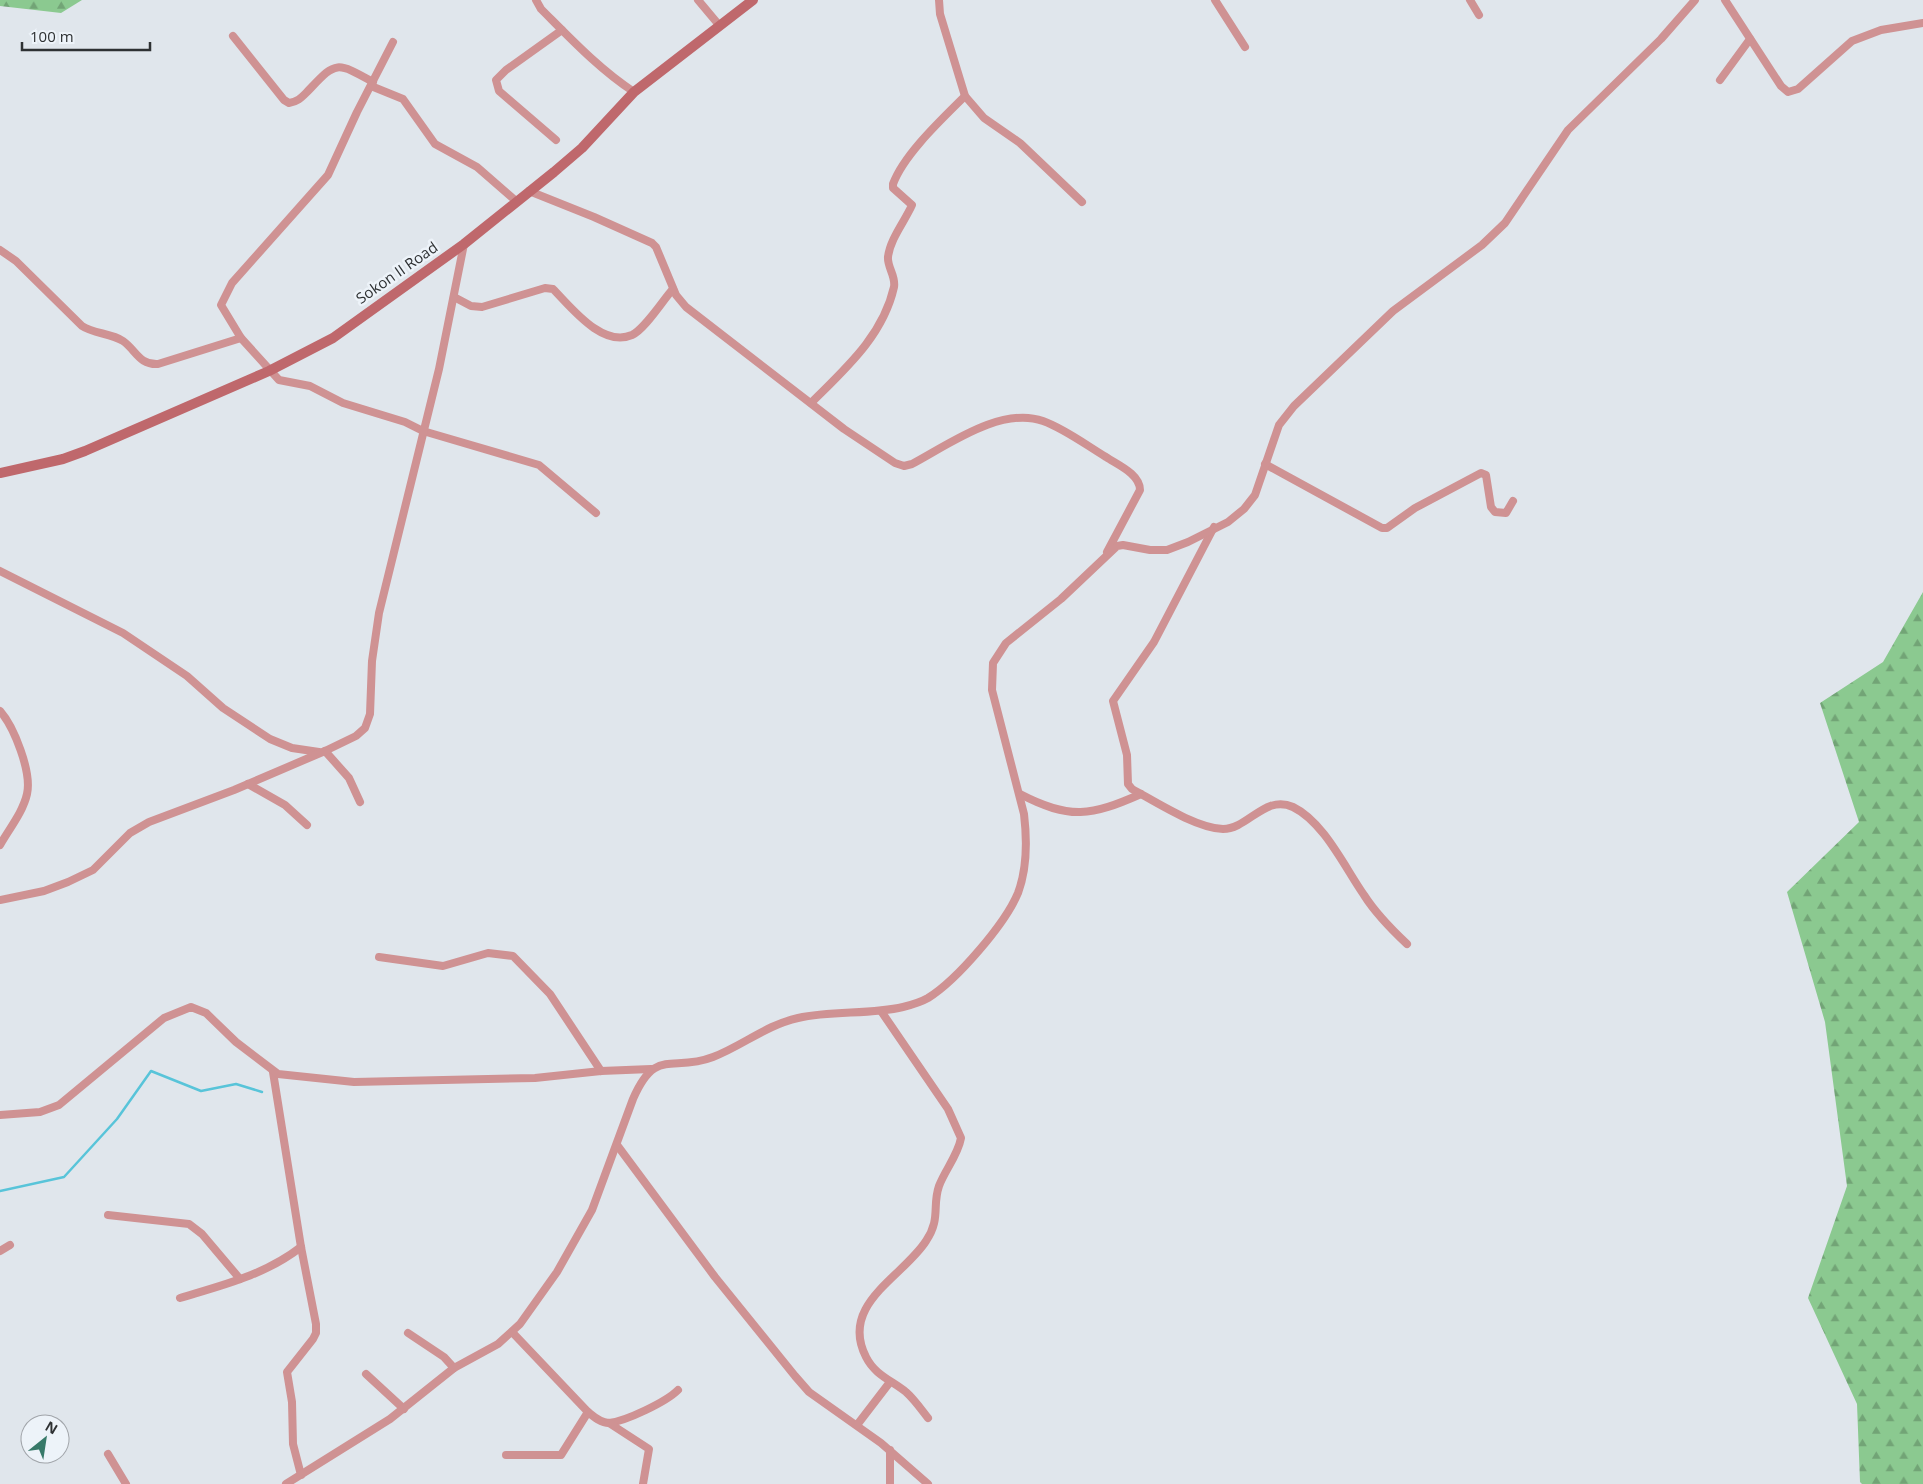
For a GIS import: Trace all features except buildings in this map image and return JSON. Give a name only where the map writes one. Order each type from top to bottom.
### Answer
[{"type":"street","points":[[536,0],[541,9],[614,79],[634,92]]},
{"type":"street","points":[[698,0],[719,25]]},
{"type":"street","name":"Sokon II Road","points":[[0,473],[72,456],[269,371],[333,338],[464,244],[529,192],[582,148],[634,92],[753,0]]},
{"type":"street","points":[[939,0],[942,22],[965,96],[984,118],[1020,143],[1082,202]]},
{"type":"street","points":[[1215,0],[1245,47]]},
{"type":"street","points":[[1470,0],[1479,15]]},
{"type":"street","points":[[1106,554],[1123,545],[1150,550],[1167,550],[1228,522],[1244,509],[1254,495],[1279,425],[1294,406],[1393,311],[1482,245],[1505,223],[1568,130],[1660,39],[1696,0]]},
{"type":"street","points":[[1725,0],[1782,86],[1788,92],[1798,89],[1852,41],[1881,30],[1923,23]]},
{"type":"street","points":[[556,140],[500,91],[496,85],[499,76],[562,30]]},
{"type":"street","points":[[233,36],[287,102],[295,102],[328,71],[336,66],[347,68],[372,84],[403,99],[435,144],[477,167],[516,201]]},
{"type":"street","points":[[1720,80],[1750,39]]},
{"type":"street","points":[[393,42],[328,175],[232,283],[220,305],[241,338],[269,371],[282,382],[310,386],[343,403],[405,422],[423,432],[539,465],[596,513]]},
{"type":"street","points":[[811,403],[850,364],[879,326],[895,284],[888,262],[889,253],[912,205],[894,188],[894,180],[931,131],[965,96]]},
{"type":"street","points":[[0,1115],[40,1112],[59,1105],[164,1018],[185,1008],[196,1008],[206,1013],[228,1035],[273,1072],[354,1082],[536,1078],[601,1071],[651,1069],[662,1063],[689,1062],[711,1058],[738,1046],[764,1029],[797,1018],[830,1013],[882,1011],[925,1000],[937,992],[990,937],[1013,903],[1018,891],[1025,852],[1026,830],[1020,794],[992,690],[995,657],[1006,643],[1061,599],[1106,554],[1140,490],[1140,485],[1127,470],[1054,426],[1036,419],[1006,419],[971,432],[912,464],[904,466],[880,454],[686,308],[673,289],[656,247],[652,243],[594,217],[529,192]]},
{"type":"street","points":[[0,900],[44,891],[94,870],[130,833],[149,822],[248,784],[322,752],[356,736],[368,722],[372,661],[379,613],[439,369],[464,244]]},
{"type":"street","points":[[0,250],[16,261],[82,326],[92,332],[124,342],[146,363],[158,364],[241,338]]},
{"type":"street","points":[[454,297],[471,306],[482,307],[545,288],[553,289],[597,330],[612,336],[622,337],[633,334],[673,289]]},
{"type":"street","points":[[1265,464],[1382,528],[1388,528],[1415,508],[1481,473],[1486,476],[1492,507],[1495,512],[1506,513],[1513,502]]},
{"type":"street","points":[[1214,528],[1154,642],[1113,700],[1127,754],[1128,784],[1141,794],[1190,819],[1224,829],[1274,805],[1284,804],[1294,808],[1306,817],[1329,842],[1385,924],[1407,944]]},
{"type":"street","points":[[0,571],[123,633],[187,676],[223,708],[270,739],[292,748],[322,752],[349,778],[360,802]]},
{"type":"street","points":[[0,711],[9,722],[27,779],[27,793],[21,808],[0,845]]},
{"type":"street","points":[[248,784],[285,805],[307,825]]},
{"type":"street","points":[[1020,794],[1045,807],[1075,813],[1113,806],[1141,794]]},
{"type":"street","points":[[379,957],[442,966],[488,954],[513,956],[550,994],[601,1071]]},
{"type":"street","points":[[882,1011],[948,1109],[961,1138],[939,1188],[936,1223],[932,1232],[917,1254],[877,1292],[862,1316],[861,1343],[866,1358],[877,1372],[910,1396],[928,1418]]},
{"type":"street","points":[[286,1484],[404,1409],[454,1368],[498,1344],[531,1312],[575,1243],[592,1210],[640,1085],[651,1069]]},
{"type":"street","points":[[273,1072],[301,1247],[316,1324],[313,1339],[287,1372],[292,1402],[293,1444],[301,1475]]},
{"type":"street","points":[[618,1145],[715,1277],[809,1392],[890,1450],[928,1484]]},
{"type":"street","points":[[108,1215],[181,1221],[189,1224],[202,1234],[240,1279]]},
{"type":"street","points":[[0,1251],[10,1245]]},
{"type":"street","points":[[180,1298],[274,1266],[301,1247]]},
{"type":"street","points":[[512,1332],[588,1412],[649,1449],[650,1453],[643,1484]]},
{"type":"street","points":[[408,1333],[444,1357],[454,1368]]},
{"type":"street","points":[[366,1374],[404,1409]]},
{"type":"street","points":[[857,1425],[890,1382]]},
{"type":"street","points":[[609,1423],[655,1406],[678,1390]]},
{"type":"street","points":[[506,1455],[561,1455],[588,1412]]},
{"type":"street","points":[[890,1450],[890,1484]]},
{"type":"street","points":[[108,1454],[126,1484]]},
{"type":"green space","points":[[0,0],[82,0],[61,13],[0,6]]},
{"type":"green space","points":[[1923,592],[1923,1484],[1862,1484],[1860,1482],[1857,1404],[1808,1298],[1847,1186],[1825,1022],[1787,892],[1859,822],[1820,703],[1883,662]]},
{"type":"waterway","points":[[0,1191],[64,1177],[117,1119],[151,1071],[201,1091],[236,1084],[262,1092]]}]
